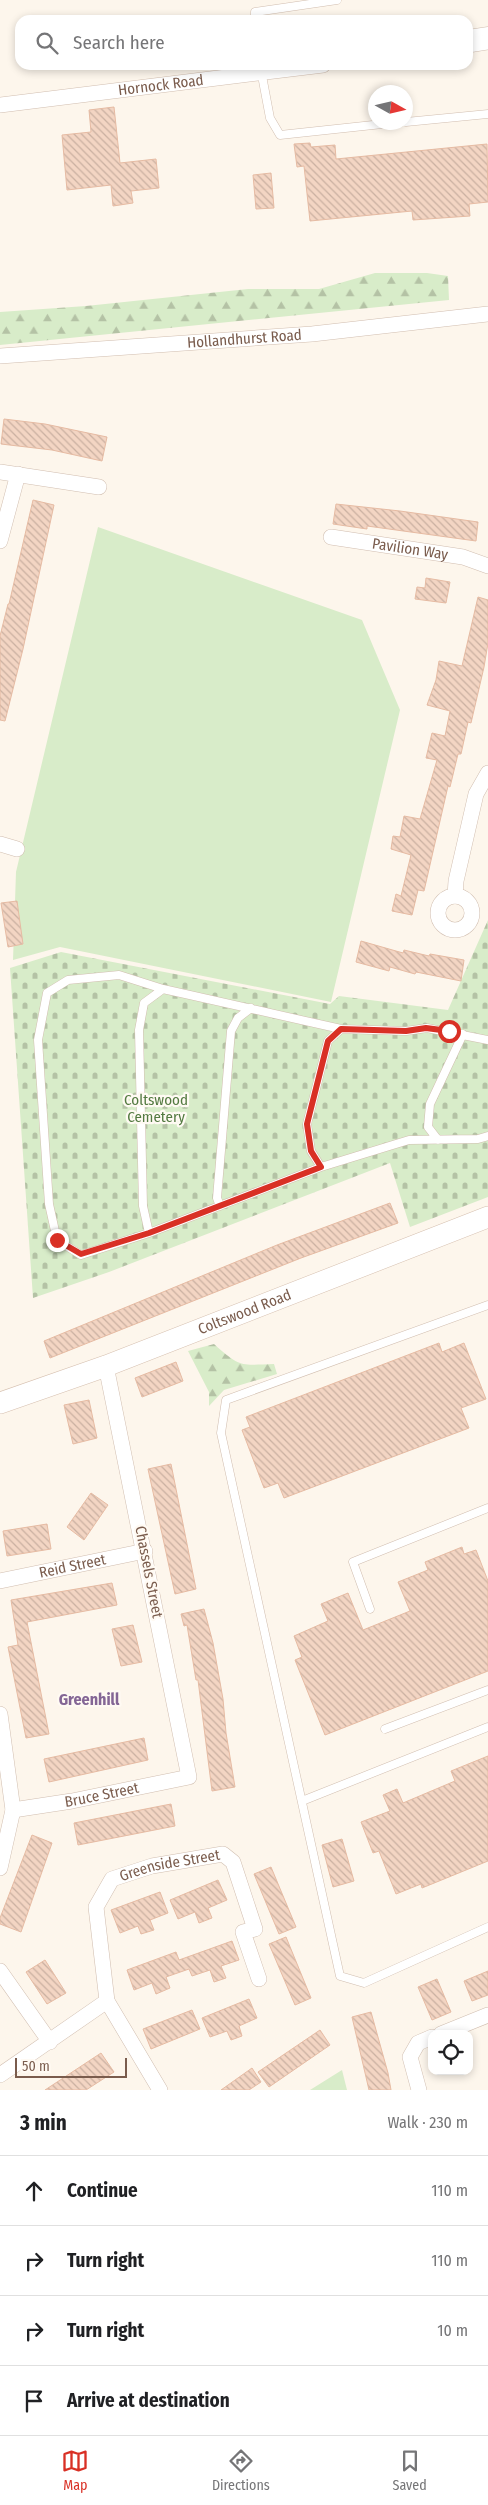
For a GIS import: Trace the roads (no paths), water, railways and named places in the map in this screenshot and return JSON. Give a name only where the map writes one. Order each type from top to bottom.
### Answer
[{"type":"main road","name":"Coltswood Road","points":[[0,1403],[106,1366],[488,1217]]},
{"type":"street","points":[[473,44],[488,42]]},
{"type":"street","name":"Hornock Road","points":[[0,105],[253,70]]},
{"type":"street","name":"Hollandhurst Road","points":[[0,356],[312,334],[488,314]]},
{"type":"street","points":[[0,472],[99,487]]},
{"type":"street","points":[[0,541],[18,474]]},
{"type":"street","name":"Pavilion Way","points":[[331,537],[463,556],[488,566]]},
{"type":"street","points":[[456,896],[456,881],[476,794],[488,773]]},
{"type":"street","points":[[0,844],[17,849]]},
{"type":"street","name":"Chassels Street","points":[[106,1366],[145,1551],[189,1777]]},
{"type":"street","name":"Reid Street","points":[[0,1581],[145,1551]]},
{"type":"street","points":[[0,1714],[13,1810],[0,1868]]},
{"type":"street","name":"Bruce Street","points":[[13,1810],[72,1801],[189,1777]]},
{"type":"street","name":"Greenside Street","points":[[160,2090],[107,2001],[96,1907],[112,1879],[152,1866],[223,1854],[233,1862],[255,1929],[242,1932],[259,1979]]},
{"type":"street","points":[[0,1971],[50,2042]]},
{"type":"street","points":[[0,2075],[107,2001]]},
{"type":"street","points":[[451,2030],[488,2015]]},
{"type":"street","points":[[420,2090],[410,2057],[418,2043],[428,2039]]},
{"type":"lane","points":[[255,15],[255,12],[337,0]]},
{"type":"lane","points":[[473,33],[488,31]]},
{"type":"lane","points":[[260,70],[270,118],[280,135],[368,126]]},
{"type":"lane","points":[[413,121],[488,114]]},
{"type":"lane","points":[[488,1040],[426,1028],[406,1031],[341,1029],[163,989],[119,975],[68,980],[46,993],[38,1040],[49,1204],[57,1240],[81,1254],[149,1233],[321,1167],[409,1140],[478,1139],[488,1136]]},
{"type":"lane","points":[[149,1233],[143,1206],[139,1030],[144,1003],[163,989]]},
{"type":"lane","points":[[220,1206],[217,1198],[231,1030],[238,1018],[251,1008]]},
{"type":"lane","points":[[321,1167],[311,1151],[307,1124],[328,1041],[341,1029]]},
{"type":"lane","points":[[438,1140],[428,1127],[430,1104],[463,1034]]},
{"type":"lane","points":[[488,1305],[226,1400],[221,1433],[340,1976],[364,1983],[488,1927]]},
{"type":"lane","points":[[370,1609],[353,1562],[488,1508]]},
{"type":"lane","points":[[385,1729],[488,1690]]},
{"type":"lane","points":[[302,1801],[488,1727]]},
{"type":"district","name":"Greenhill","points":[[89,1699]]},
{"type":"park label","name":"Coltswood Cemetery","points":[[156,1108]]}]
